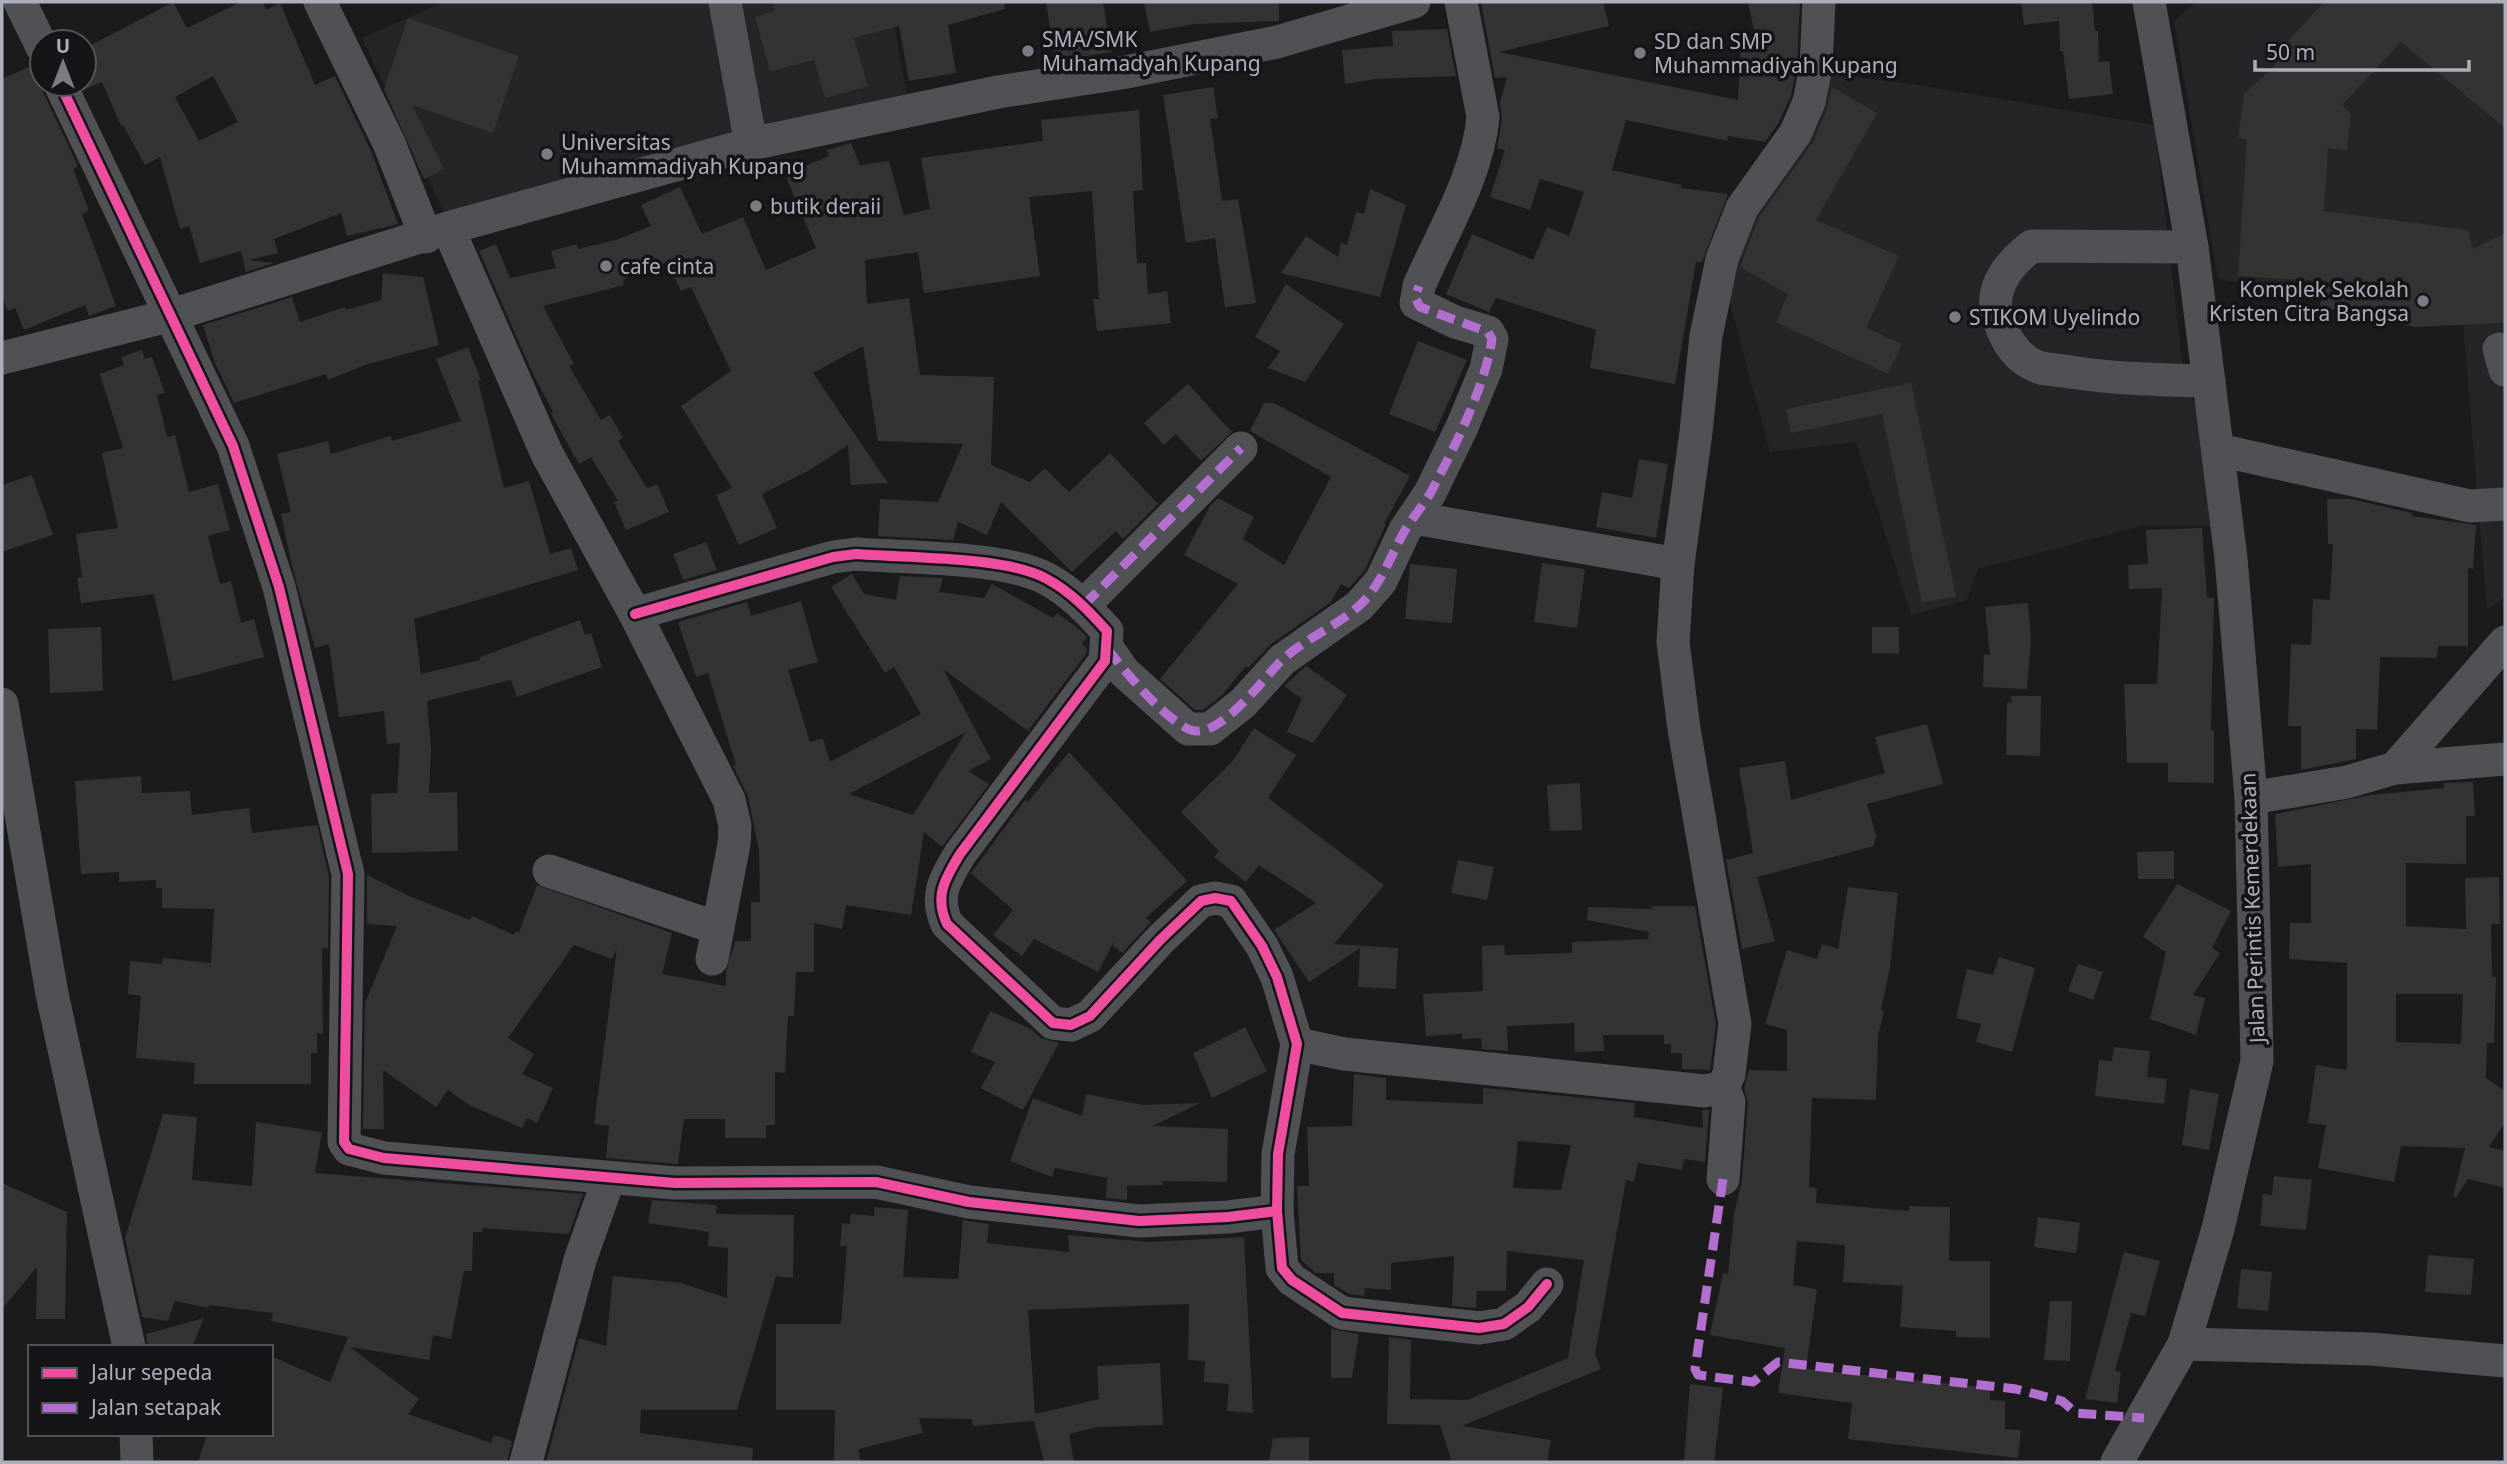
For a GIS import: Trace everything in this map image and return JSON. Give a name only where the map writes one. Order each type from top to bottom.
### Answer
[{"type":"street","points":[[20,2],[33,28]]},
{"type":"street","points":[[320,2],[547,454],[635,614],[729,800],[735,826],[734,844],[715,944],[549,872]]},
{"type":"street","points":[[725,2],[751,144]]},
{"type":"street","points":[[2,358],[172,315],[437,232],[751,144],[998,92],[1121,73],[1276,42],[1414,2]]},
{"type":"street","points":[[1108,649],[1124,672],[1179,724],[1196,731],[1210,729],[1243,703],[1282,660],[1359,606],[1381,581],[1462,427],[1486,369],[1492,339],[1488,332],[1420,307],[1415,297],[1464,184],[1481,133],[1483,117],[1461,2]]},
{"type":"street","points":[[1723,1178],[1729,1102],[1723,1087],[1729,1074],[1735,1024],[1684,729],[1673,642],[1678,564],[1706,336],[1722,259],[1742,208],[1795,134],[1808,102],[1816,67],[1819,2]]},
{"type":"street","name":"Jalan Perintis Kemerdekaan","points":[[2117,1462],[2185,1344],[2218,1229],[2257,1061],[2251,798],[2219,450],[2192,247],[2154,5]]},
{"type":"street","points":[[67,98],[233,446],[279,587],[348,874],[344,1142],[349,1149],[384,1158],[675,1183],[876,1182],[970,1202],[1139,1221],[1228,1217],[1276,1211]]},
{"type":"street","points":[[2192,247],[2032,246],[2012,261],[2000,283],[1996,308],[2002,332],[2009,343],[2017,353],[2038,367],[2113,379],[2209,381]]},
{"type":"street","points":[[1084,605],[1241,449]]},
{"type":"street","points":[[2219,450],[2470,506],[2505,505]]},
{"type":"street","points":[[1414,518],[1678,564]]},
{"type":"street","points":[[635,614],[833,557],[856,554],[1018,568],[1045,578],[1084,605],[1107,631],[1108,649],[1100,672],[960,854],[941,887],[940,910],[947,925],[1053,1023],[1071,1025],[1090,1016],[1111,997],[1161,939],[1200,901],[1215,898],[1231,901],[1262,946],[1277,977],[1297,1044],[1278,1154],[1276,1211],[1282,1268],[1292,1280],[1342,1313],[1479,1328],[1504,1324],[1528,1307],[1548,1284]]},
{"type":"street","points":[[2395,768],[2505,642]]},
{"type":"street","points":[[2,704],[52,994],[129,1345]]},
{"type":"street","points":[[2251,798],[2347,782],[2395,768],[2505,759]]},
{"type":"street","points":[[1297,1044],[1345,1054],[1705,1091],[1723,1087]]},
{"type":"street","points":[[526,1462],[580,1260],[608,1178]]},
{"type":"street","points":[[2185,1344],[2371,1349],[2505,1361]]},
{"type":"street","points":[[136,1436],[137,1462]]},
{"type":"shaded area","name":"Universitas Muhammadiyah Kupang","points":[[444,2],[890,2],[907,95],[445,214],[362,38]]},
{"type":"shaded area","name":"Komplek Sekolah Kristen Citra Bangsa","points":[[2196,2],[2505,2],[2505,597],[2487,610],[2463,323],[2218,279],[2174,21]]},
{"type":"shaded area","name":"STIKOM Uyelindo","points":[[1833,74],[1912,84],[2155,125],[2182,361],[2229,526],[2141,526],[1978,569],[1967,600],[1911,615],[1856,442],[1770,452],[1722,274]]},
{"type":"building","points":[[173,2],[187,28],[241,2],[263,2],[266,10],[280,3],[315,85],[335,76],[371,151],[398,224],[347,236],[341,213],[274,239],[278,253],[248,260],[274,263],[246,272],[241,251],[200,263],[189,226],[180,229],[160,157],[145,165],[123,125],[121,126],[102,82],[98,84],[98,42]],"holes":[[[213,76],[238,122],[199,141],[175,97]]]},
{"type":"building","points":[[772,2],[1004,2],[1005,9],[948,25],[956,73],[909,81],[899,26],[854,38],[868,86],[825,98],[814,60],[770,71],[755,17],[775,11]]},
{"type":"building","points":[[1046,2],[1103,2],[1111,52],[1055,61]]},
{"type":"building","points":[[1144,2],[1279,2],[1279,21],[1195,24],[1150,32]]},
{"type":"building","points":[[1603,2],[1609,26],[1499,52],[1738,100],[1741,44],[1757,45],[1748,2],[1800,2],[1797,65],[1791,96],[1778,124],[1765,142],[1728,136],[1727,141],[1626,120],[1612,170],[1682,185],[1681,188],[1728,194],[1702,262],[1696,262],[1675,384],[1590,368],[1596,330],[1496,298],[1489,312],[1446,294],[1472,234],[1533,260],[1547,227],[1569,236],[1584,192],[1540,179],[1530,210],[1490,197],[1505,150],[1497,148],[1502,120],[1500,103],[1507,77],[1495,78],[1481,3]]},
{"type":"building","points":[[2021,2],[2092,2],[2095,31],[2098,31],[2099,62],[2109,61],[2113,94],[2069,99],[2063,51],[2060,51],[2059,21],[2024,25]]},
{"type":"building","points":[[2324,2],[2505,2],[2505,128],[2401,42],[2342,105],[2351,114],[2347,150],[2328,148],[2324,211],[2468,230],[2473,249],[2505,233],[2505,323],[2414,327],[2320,307],[2324,281],[2238,276],[2247,139],[2238,138],[2244,94],[2294,47],[2288,41]]},
{"type":"building","points":[[408,18],[519,56],[493,133],[412,105],[444,169],[424,179],[384,89]]},
{"type":"building","points":[[1447,29],[1456,76],[1375,79],[1345,84],[1342,50],[1393,46],[1392,31]]},
{"type":"building","points":[[28,67],[28,98],[46,98],[78,166],[73,169],[89,211],[82,214],[116,306],[89,316],[85,305],[24,330],[15,308],[8,311],[2,297],[2,79]]},
{"type":"building","points":[[1213,87],[1218,118],[1210,119],[1222,201],[1238,199],[1256,303],[1225,307],[1215,238],[1186,243],[1163,95]]},
{"type":"building","points":[[1832,87],[1877,113],[1816,220],[1899,256],[1866,328],[1902,344],[1888,374],[1776,322],[1788,294],[1740,267],[1759,217],[1813,142],[1827,109]]},
{"type":"building","points":[[1139,110],[1143,190],[1133,191],[1137,263],[1146,263],[1148,294],[1167,291],[1171,323],[1097,331],[1093,299],[1099,299],[1092,191],[1029,197],[1040,276],[924,293],[918,252],[865,260],[867,304],[909,298],[920,375],[994,377],[991,465],[1030,482],[1045,468],[1069,492],[1110,453],[1158,504],[1123,539],[1116,531],[1072,572],[1001,502],[987,535],[958,522],[953,540],[878,536],[880,499],[938,502],[963,444],[878,441],[863,346],[813,373],[888,483],[851,485],[848,445],[808,471],[762,494],[777,528],[739,545],[716,495],[732,488],[681,406],[731,371],[691,287],[681,291],[667,262],[623,280],[624,285],[543,306],[574,364],[569,366],[601,420],[610,415],[623,438],[618,441],[647,488],[657,484],[669,512],[626,530],[614,502],[618,501],[591,457],[579,464],[551,414],[553,412],[532,372],[479,251],[496,244],[510,278],[556,268],[551,251],[577,244],[578,249],[616,240],[651,226],[641,205],[680,187],[702,234],[743,217],[766,270],[816,248],[785,174],[829,156],[827,150],[851,143],[860,165],[889,161],[904,215],[930,209],[921,158],[1043,141],[1041,120]]},
{"type":"building","points":[[1370,189],[1406,205],[1380,297],[1281,273],[1306,236],[1338,257],[1341,243],[1347,245],[1356,212],[1364,214]]},
{"type":"building","points":[[383,273],[423,277],[439,345],[365,365],[328,380],[326,374],[234,403],[215,363],[203,325],[292,297],[300,322],[345,307],[346,310],[381,300]]},
{"type":"building","points":[[1286,284],[1344,324],[1305,382],[1268,368],[1280,351],[1255,337]]},
{"type":"building","points":[[1418,341],[1467,360],[1435,432],[1389,414]]},
{"type":"building","points":[[468,347],[481,380],[478,381],[504,488],[529,481],[550,554],[571,548],[578,570],[414,619],[421,674],[480,660],[480,657],[580,620],[585,635],[591,633],[602,667],[517,697],[511,680],[427,701],[431,749],[429,793],[457,792],[458,851],[372,853],[371,794],[397,793],[400,743],[387,744],[384,711],[339,717],[329,644],[315,648],[292,566],[281,514],[291,512],[277,454],[328,441],[331,454],[391,436],[392,441],[461,421],[436,359]]},
{"type":"building","points":[[142,350],[145,359],[152,357],[165,393],[157,395],[167,437],[175,435],[189,492],[218,484],[230,530],[208,536],[220,584],[231,581],[241,623],[254,619],[264,657],[173,681],[154,594],[81,603],[77,578],[82,577],[76,534],[118,528],[102,453],[123,448],[100,374],[124,365],[121,357]]},
{"type":"building","points":[[1911,383],[1956,596],[1922,603],[1882,414],[1791,433],[1786,409]]},
{"type":"building","points":[[1188,384],[1232,432],[1201,461],[1176,434],[1164,445],[1144,423]]},
{"type":"building","points":[[1264,403],[1274,403],[1410,476],[1384,524],[1365,570],[1349,588],[1341,584],[1330,603],[1271,644],[1248,668],[1246,666],[1222,695],[1203,710],[1195,710],[1160,679],[1238,584],[1184,555],[1210,506],[1218,498],[1254,517],[1243,539],[1284,565],[1331,477],[1250,431]]},
{"type":"building","points":[[1639,459],[1668,464],[1656,538],[1596,527],[1602,492],[1632,498]]},
{"type":"building","points":[[32,475],[53,535],[2,552],[2,485]]},
{"type":"building","points":[[2327,499],[2351,499],[2412,513],[2412,516],[2476,525],[2473,569],[2468,568],[2468,646],[2438,646],[2437,658],[2380,657],[2377,730],[2356,729],[2356,759],[2301,770],[2301,726],[2288,726],[2291,644],[2311,645],[2313,599],[2330,600],[2333,544],[2328,544]]},
{"type":"building","points":[[2202,528],[2207,598],[2214,598],[2211,730],[2214,730],[2214,783],[2168,782],[2168,763],[2127,763],[2124,684],[2157,684],[2162,588],[2129,589],[2128,565],[2148,564],[2146,530]]},
{"type":"building","points":[[706,542],[717,570],[683,580],[673,554]]},
{"type":"building","points":[[1542,563],[1585,569],[1577,628],[1534,622]]},
{"type":"building","points":[[1410,564],[1457,569],[1452,623],[1405,619]]},
{"type":"building","points":[[852,574],[864,594],[896,600],[900,576],[943,578],[939,592],[984,598],[992,584],[1053,618],[1057,613],[1087,637],[1082,644],[1087,648],[1086,654],[1028,731],[943,669],[991,759],[968,771],[989,784],[942,847],[924,832],[911,915],[846,905],[842,929],[814,923],[814,972],[796,972],[794,1016],[788,1016],[785,1073],[775,1072],[775,1125],[766,1125],[766,1138],[725,1138],[725,1119],[684,1119],[678,1164],[606,1158],[609,1126],[594,1124],[617,948],[612,959],[574,945],[508,1038],[534,1054],[522,1074],[553,1088],[537,1123],[527,1118],[522,1128],[469,1105],[448,1090],[436,1107],[383,1070],[384,1129],[363,1129],[365,1003],[397,926],[367,924],[367,875],[409,896],[470,920],[472,916],[514,935],[516,931],[519,932],[537,885],[672,933],[662,974],[726,986],[726,972],[735,941],[751,941],[751,902],[760,902],[759,851],[748,796],[733,766],[736,765],[708,673],[696,677],[678,622],[747,602],[751,616],[801,601],[818,662],[788,670],[810,742],[823,738],[830,762],[921,714],[894,667],[885,673],[831,587]],"holes":[[[966,732],[913,815],[849,794]]]},
{"type":"building","points":[[2028,603],[2031,639],[2027,689],[1983,687],[1984,654],[1990,655],[1985,607]]},
{"type":"building","points":[[101,627],[103,691],[50,693],[48,629]]},
{"type":"building","points":[[1872,627],[1899,627],[1899,654],[1872,653]]},
{"type":"building","points":[[1306,666],[1347,695],[1313,743],[1287,732],[1302,699],[1284,686]]},
{"type":"building","points":[[2011,696],[2041,696],[2040,756],[2006,755],[2007,703],[2012,702]]},
{"type":"building","points":[[1927,724],[1943,784],[1867,804],[1876,835],[1874,846],[1757,877],[1775,941],[1742,949],[1726,860],[1753,853],[1739,768],[1785,761],[1791,800],[1885,773],[1875,737]]},
{"type":"building","points":[[1254,728],[1296,755],[1268,798],[1384,885],[1334,944],[1398,948],[1396,989],[1358,987],[1360,948],[1309,982],[1274,930],[1316,903],[1259,865],[1246,882],[1214,857],[1219,851],[1181,812],[1232,762]]},
{"type":"building","points":[[1069,752],[1187,881],[1146,918],[1151,922],[1122,953],[1113,946],[1114,941],[1098,972],[1034,939],[1022,956],[993,935],[1013,910],[971,873],[1025,800],[1028,802]]},
{"type":"building","points":[[141,776],[142,793],[190,791],[192,815],[249,808],[252,833],[317,825],[329,876],[328,948],[322,948],[323,1034],[317,1033],[317,1053],[311,1053],[311,1084],[194,1084],[195,1063],[136,1058],[141,996],[128,994],[130,961],[162,964],[163,958],[211,963],[214,909],[162,908],[162,888],[156,888],[156,880],[119,882],[119,872],[81,874],[75,781]]},
{"type":"building","points":[[2473,782],[2475,816],[2466,816],[2466,864],[2406,863],[2406,926],[2466,929],[2465,878],[2499,877],[2500,924],[2491,924],[2492,977],[2496,977],[2494,1043],[2487,1043],[2486,1078],[2505,1091],[2505,1122],[2489,1147],[2505,1151],[2505,1188],[2468,1179],[2456,1197],[2453,1196],[2465,1148],[2401,1146],[2394,1182],[2318,1168],[2326,1125],[2308,1123],[2316,1065],[2347,1070],[2347,963],[2289,959],[2290,923],[2311,923],[2311,864],[2278,867],[2275,814],[2371,795],[2444,788],[2444,783]],"holes":[[[2396,994],[2463,994],[2461,1044],[2396,1042]]]},
{"type":"building","points":[[1580,783],[1582,830],[1550,831],[1547,785]]},
{"type":"building","points":[[2174,851],[2174,879],[2138,879],[2137,852]]},
{"type":"building","points":[[1458,860],[1494,867],[1487,900],[1451,893]]},
{"type":"building","points":[[2177,884],[2231,911],[2212,948],[2220,953],[2193,995],[2205,998],[2196,1035],[2150,1019],[2166,952],[2143,937]]},
{"type":"building","points":[[1848,887],[1898,893],[1890,967],[1881,1010],[1884,1011],[1878,1036],[1876,1100],[1812,1098],[1809,1187],[1817,1188],[1816,1203],[1909,1211],[1909,1206],[1950,1207],[1949,1261],[1990,1261],[1990,1338],[1956,1337],[1956,1331],[1900,1327],[1903,1286],[1843,1282],[1845,1245],[1797,1241],[1793,1285],[1817,1289],[1806,1369],[1990,1388],[1990,1400],[2005,1401],[2005,1429],[2021,1430],[2018,1458],[1848,1439],[1852,1403],[1778,1393],[1785,1348],[1710,1335],[1723,1273],[1728,1274],[1734,1214],[1742,1180],[1748,1103],[1744,1088],[1749,1070],[1787,1071],[1787,1030],[1765,1024],[1787,950],[1817,959],[1822,944],[1838,949]]},
{"type":"building","points":[[1651,906],[1695,906],[1716,1025],[1710,1070],[1682,1069],[1682,1053],[1671,1053],[1671,1044],[1664,1044],[1664,1035],[1603,1035],[1604,1051],[1575,1052],[1574,1023],[1507,1026],[1508,1051],[1482,1049],[1481,1038],[1462,1039],[1462,1034],[1426,1036],[1423,994],[1483,991],[1482,946],[1504,945],[1505,955],[1572,953],[1572,942],[1648,939],[1649,932],[1587,920],[1588,907],[1652,909]]},
{"type":"building","points":[[1999,957],[2035,968],[2012,1052],[1976,1042],[1981,1024],[1956,1018],[1967,969],[1993,975]]},
{"type":"building","points":[[2078,964],[2103,972],[2093,1000],[2068,991]]},
{"type":"building","points":[[990,1011],[1031,1029],[1041,1038],[1059,1043],[1023,1110],[981,1088],[995,1062],[971,1052]]},
{"type":"building","points":[[1245,1027],[1267,1071],[1212,1098],[1193,1053]]},
{"type":"building","points":[[2114,1047],[2150,1051],[2147,1077],[2167,1079],[2164,1104],[2095,1096],[2099,1060],[2112,1061]]},
{"type":"building","points":[[1354,1074],[1386,1078],[1386,1100],[1483,1104],[1483,1088],[1635,1103],[1634,1117],[1703,1128],[1702,1110],[1709,1110],[1705,1162],[1684,1159],[1682,1170],[1638,1163],[1634,1182],[1626,1180],[1595,1354],[1601,1369],[1462,1426],[1551,1440],[1547,1462],[1452,1462],[1440,1425],[1387,1424],[1389,1337],[1411,1340],[1410,1399],[1467,1400],[1568,1358],[1584,1260],[1507,1251],[1506,1291],[1477,1291],[1476,1308],[1452,1306],[1454,1256],[1391,1263],[1391,1290],[1365,1288],[1364,1296],[1349,1294],[1334,1285],[1334,1273],[1316,1273],[1301,1260],[1297,1186],[1309,1186],[1307,1127],[1352,1126]],"holes":[[[1518,1141],[1571,1145],[1561,1190],[1513,1188]]]},
{"type":"building","points":[[2190,1089],[2219,1094],[2209,1150],[2182,1145]]},
{"type":"building","points":[[1086,1094],[1143,1105],[1200,1103],[1153,1126],[1228,1129],[1227,1182],[1162,1181],[1163,1185],[1122,1186],[1127,1186],[1127,1200],[1106,1198],[1107,1178],[1055,1168],[1052,1177],[1010,1161],[1033,1098],[1082,1116]]},
{"type":"building","points":[[163,1114],[197,1117],[192,1180],[252,1186],[256,1122],[322,1132],[315,1173],[583,1194],[569,1234],[483,1228],[482,1232],[473,1232],[472,1271],[464,1271],[451,1339],[433,1335],[429,1360],[350,1347],[419,1399],[408,1414],[491,1443],[494,1435],[512,1441],[507,1462],[198,1462],[206,1436],[273,1436],[273,1357],[330,1382],[348,1337],[271,1321],[273,1313],[209,1305],[208,1308],[175,1301],[168,1321],[142,1317],[125,1238]]},
{"type":"building","points":[[2274,1176],[2312,1180],[2306,1230],[2260,1226],[2263,1194],[2272,1195]]},
{"type":"building","points":[[2,1183],[67,1212],[65,1319],[36,1319],[37,1267],[2,1309]]},
{"type":"building","points":[[652,1200],[717,1205],[716,1214],[794,1215],[793,1278],[776,1276],[737,1410],[641,1410],[640,1433],[753,1448],[752,1462],[546,1462],[579,1338],[606,1346],[613,1276],[681,1283],[727,1298],[728,1248],[708,1246],[709,1232],[648,1223]]},
{"type":"building","points":[[875,1207],[908,1210],[903,1277],[958,1279],[963,1220],[989,1224],[987,1243],[1069,1252],[1068,1235],[1149,1242],[1244,1237],[1253,1413],[1227,1411],[1229,1384],[1204,1382],[1205,1361],[1188,1360],[1189,1304],[1028,1310],[1035,1414],[1099,1399],[1097,1366],[1160,1363],[1163,1425],[1097,1427],[1069,1434],[1074,1462],[1044,1462],[1034,1421],[973,1426],[972,1419],[919,1418],[923,1433],[859,1449],[860,1462],[834,1462],[835,1410],[776,1410],[776,1324],[841,1324],[847,1246],[840,1246],[842,1223],[850,1224],[851,1214],[874,1216]]},
{"type":"building","points":[[2038,1217],[2080,1223],[2076,1253],[2034,1247]]},
{"type":"building","points":[[2124,1252],[2160,1261],[2145,1316],[2131,1313],[2115,1371],[2121,1372],[2117,1403],[2085,1399]]},
{"type":"building","points":[[2428,1255],[2474,1259],[2471,1295],[2425,1292]]},
{"type":"building","points":[[2241,1269],[2272,1272],[2268,1311],[2237,1308]]},
{"type":"building","points":[[2050,1301],[2072,1301],[2070,1361],[2044,1360]]},
{"type":"building","points":[[204,1318],[193,1345],[148,1345],[146,1334]]},
{"type":"building","points":[[1331,1329],[1359,1334],[1352,1378],[1331,1378]]},
{"type":"building","points":[[1690,1384],[1723,1388],[1714,1462],[1684,1462]]},
{"type":"building","points":[[1309,1437],[1309,1462],[1269,1462],[1273,1438]]},
{"type":"marked path","points":[[1108,649],[1135,683],[1174,720],[1185,728],[1206,730],[1229,716],[1288,655],[1352,612],[1368,596],[1380,579],[1404,532],[1431,492],[1457,441],[1473,405],[1492,339],[1488,332],[1420,307],[1415,297],[1419,286]]},
{"type":"marked path","points":[[1084,605],[1241,448]]},
{"type":"marked path","points":[[1723,1179],[1695,1369],[1698,1375],[1753,1382],[1778,1362],[2016,1389],[2062,1401],[2076,1413],[2144,1418]]},
{"type":"cycle path","points":[[67,98],[233,446],[279,587],[348,874],[344,1142],[349,1149],[384,1158],[675,1183],[876,1182],[969,1202],[1139,1221],[1228,1217],[1277,1211]]},
{"type":"cycle path","points":[[635,614],[833,557],[856,554],[954,559],[1007,566],[1029,571],[1064,590],[1107,631],[1105,661],[960,854],[941,896],[947,924],[1053,1023],[1071,1025],[1090,1016],[1161,939],[1201,901],[1215,898],[1231,901],[1262,946],[1277,977],[1297,1044],[1278,1154],[1277,1211],[1282,1268],[1292,1280],[1342,1313],[1479,1328],[1504,1324],[1528,1307],[1547,1284]]},
{"type":"place","name":"SMA/SMK Muhamadyah Kupang","points":[[1028,51]]},
{"type":"place","name":"SD dan SMP Muhammadiyah Kupang","points":[[1640,53]]},
{"type":"place","name":"Universitas Muhammadiyah Kupang","points":[[547,154]]},
{"type":"place","name":"butik deraii","points":[[756,206]]},
{"type":"place","name":"cafe cinta","points":[[606,266]]},
{"type":"place","name":"Komplek Sekolah Kristen Citra Bangsa","points":[[2423,301]]},
{"type":"place","name":"STIKOM Uyelindo","points":[[1955,317]]}]
